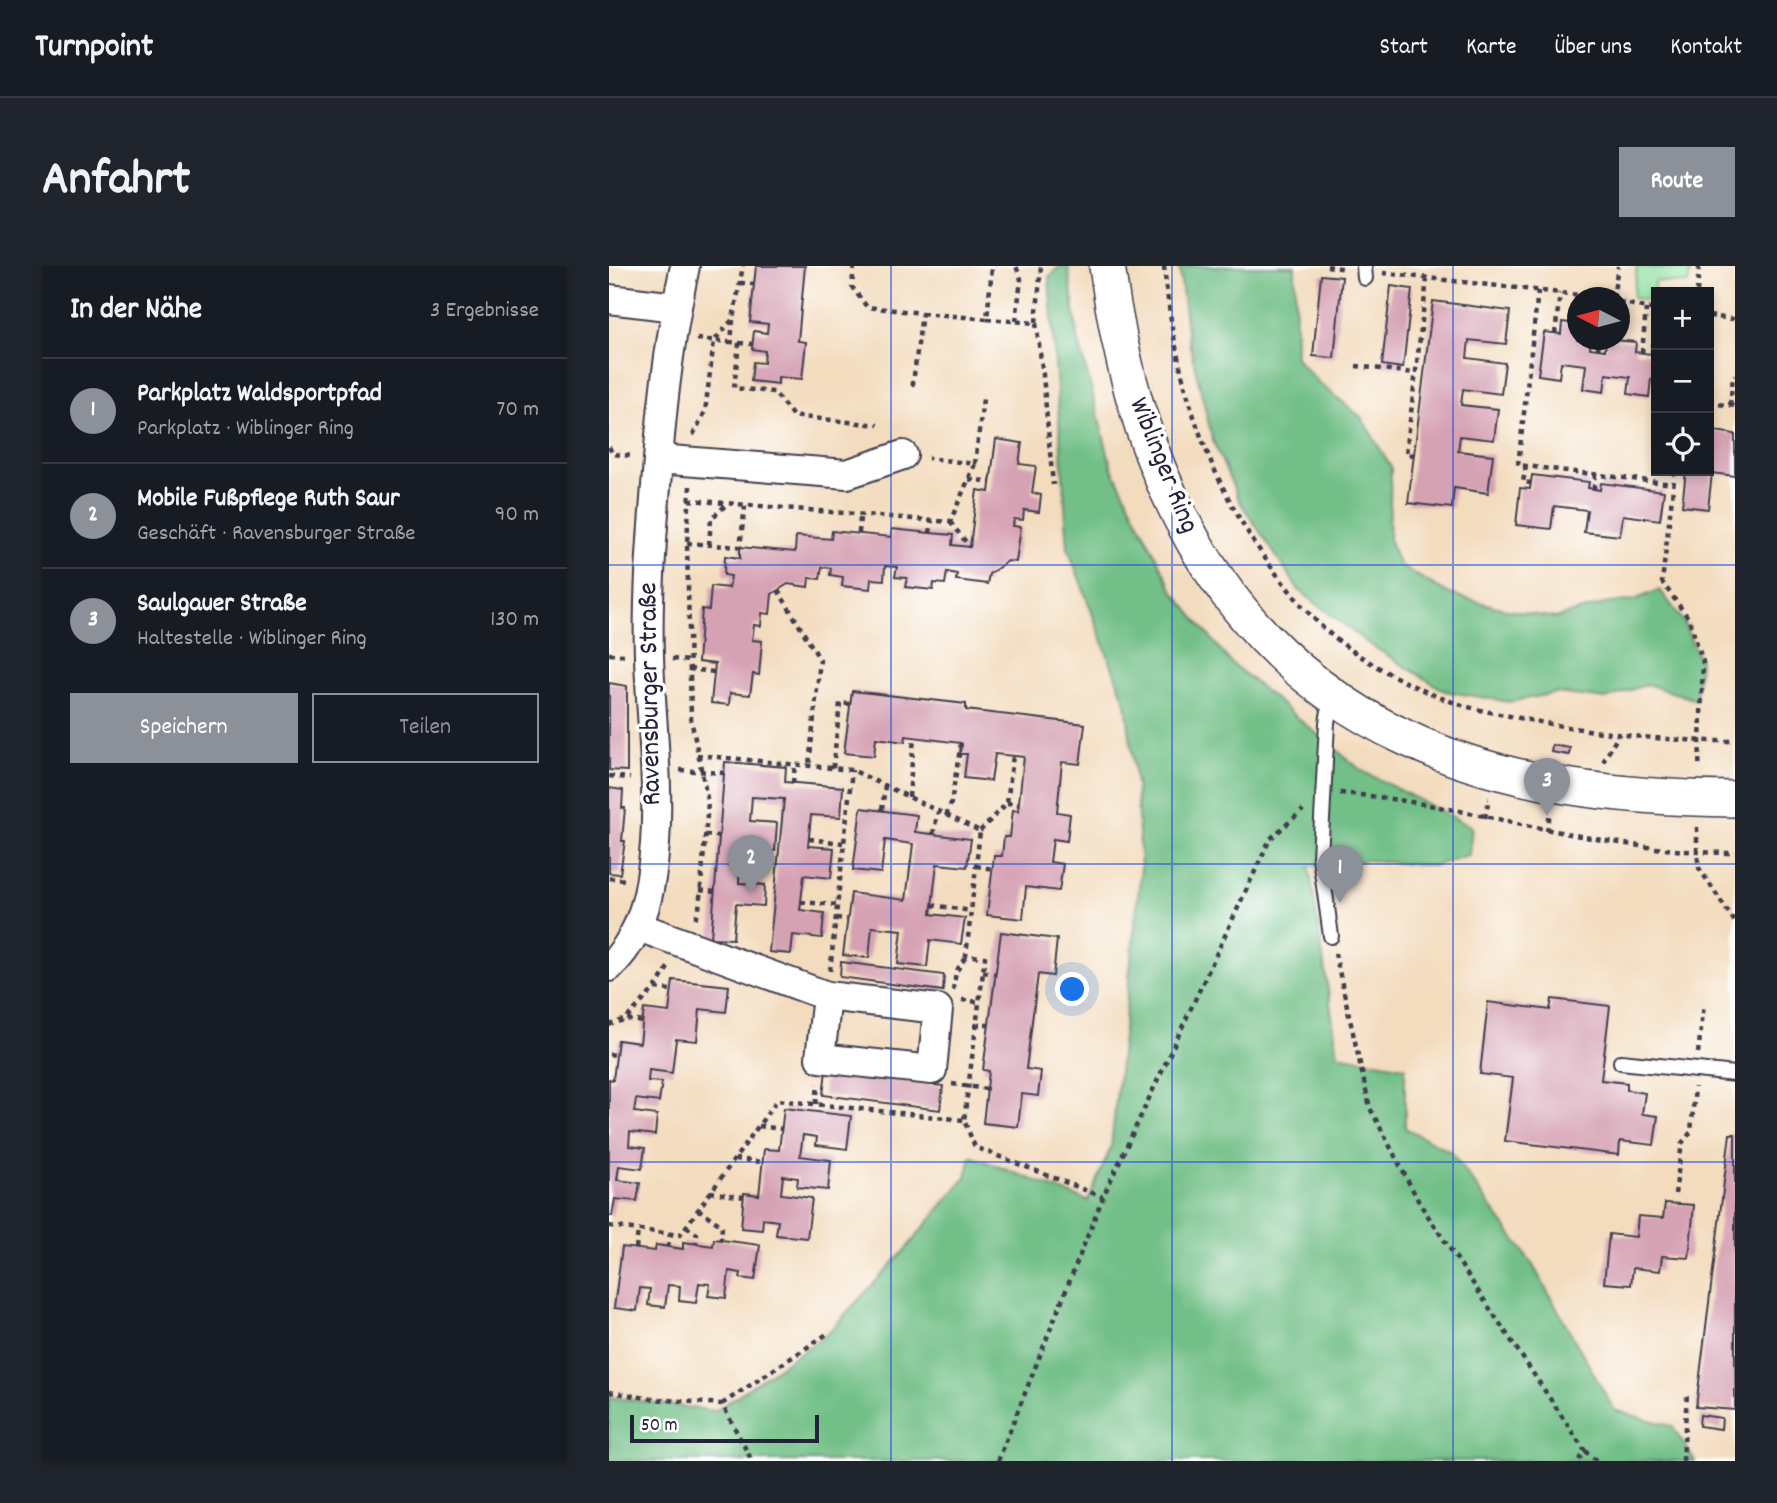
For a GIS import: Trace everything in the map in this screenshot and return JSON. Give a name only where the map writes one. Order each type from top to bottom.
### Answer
[{"type":"street","name":"Ravensburger Straße","points":[[609,967],[618,959],[639,928],[654,862],[655,767],[649,602],[652,524],[649,458],[660,414],[685,266]]},
{"type":"street","name":"Wiblinger Ring","points":[[1107,266],[1119,340],[1135,403],[1153,458],[1175,511],[1204,562],[1237,607],[1287,660],[1332,695],[1378,724],[1405,738],[1481,766],[1586,789],[1698,799],[1735,799]]},
{"type":"street","points":[[609,299],[676,307]]},
{"type":"street","points":[[649,458],[847,474],[903,454]]},
{"type":"street","points":[[639,928],[827,996]]},
{"type":"lane","points":[[1331,936],[1320,857],[1327,723],[1332,695]]},
{"type":"lane","points":[[1621,1062],[1735,1074]]},
{"type":"path","points":[[731,342],[743,266]]},
{"type":"path","points":[[854,266],[852,287],[867,307],[1036,323]]},
{"type":"path","points":[[987,319],[992,268],[995,266]]},
{"type":"path","points":[[1016,266],[1021,279],[1016,321]]},
{"type":"path","points":[[1041,266],[1036,323],[1052,485]]},
{"type":"path","points":[[1164,266],[1176,352],[1199,434],[1240,519],[1259,550],[1304,608],[1339,641],[1362,657],[1448,701],[1493,713],[1619,734],[1700,741],[1735,741]]},
{"type":"path","points":[[1398,275],[1399,266]]},
{"type":"path","points":[[1615,287],[1618,266]]},
{"type":"path","points":[[1697,287],[1699,266]]},
{"type":"path","points":[[1365,272],[1567,294]]},
{"type":"path","points":[[1414,455],[1406,454],[1427,279]]},
{"type":"path","points":[[740,283],[754,284]]},
{"type":"path","points":[[1538,291],[1518,465],[1673,484]]},
{"type":"path","points":[[1555,334],[1560,293]]},
{"type":"path","points":[[1630,305],[1651,310]]},
{"type":"path","points":[[1642,353],[1646,309]]},
{"type":"path","points":[[912,391],[922,313]]},
{"type":"path","points":[[1714,317],[1733,319],[1735,322]]},
{"type":"path","points":[[609,1025],[626,1019],[655,988],[685,944],[699,909],[708,803],[691,719],[687,543],[689,500],[693,433],[705,412],[714,341],[733,319]]},
{"type":"path","points":[[1421,326],[1430,326]]},
{"type":"path","points":[[714,341],[753,344]]},
{"type":"path","points":[[739,343],[734,388],[774,392],[793,416],[879,425]]},
{"type":"path","points":[[1356,366],[1415,373]]},
{"type":"path","points":[[1416,366],[1425,366]]},
{"type":"path","points":[[1714,403],[1732,405],[1735,375]]},
{"type":"path","points":[[950,522],[975,464],[983,399]]},
{"type":"path","points":[[1411,415],[1419,416]]},
{"type":"path","points":[[609,447],[613,454],[649,458]]},
{"type":"path","points":[[903,454],[975,464]]},
{"type":"path","points":[[1526,466],[1524,482],[1531,483]]},
{"type":"path","points":[[1594,489],[1595,474]]},
{"type":"path","points":[[1674,476],[1662,582],[1689,619],[1703,662],[1698,799],[1699,868],[1735,922]]},
{"type":"path","points":[[969,480],[991,481]]},
{"type":"path","points":[[689,500],[950,522],[971,547]]},
{"type":"path","points":[[709,545],[711,519],[727,505]]},
{"type":"path","points":[[687,543],[740,547],[745,506]]},
{"type":"path","points":[[859,533],[860,516]]},
{"type":"path","points":[[930,533],[932,521]]},
{"type":"path","points":[[778,590],[820,660],[809,766]]},
{"type":"path","points":[[689,669],[714,672]]},
{"type":"path","points":[[834,768],[840,703],[850,704]]},
{"type":"path","points":[[1603,763],[1619,734]]},
{"type":"path","points":[[909,797],[914,737]]},
{"type":"path","points":[[947,816],[961,743]]},
{"type":"path","points":[[697,755],[852,770],[980,831]]},
{"type":"path","points":[[952,1000],[956,972],[966,956],[980,831],[1007,803],[1013,756]]},
{"type":"path","points":[[793,783],[795,765]]},
{"type":"path","points":[[655,767],[724,773]]},
{"type":"path","points":[[827,996],[852,770]]},
{"type":"path","points":[[882,810],[885,786]]},
{"type":"path","points":[[997,1461],[1103,1197],[1270,839],[1324,792],[1391,797],[1616,844],[1697,853],[1735,853]]},
{"type":"path","points":[[1485,818],[1489,799]]},
{"type":"path","points":[[1007,803],[1019,804]]},
{"type":"path","points":[[933,834],[938,811]]},
{"type":"path","points":[[1547,831],[1551,813]]},
{"type":"path","points":[[705,835],[719,836]]},
{"type":"path","points":[[809,839],[843,843]]},
{"type":"path","points":[[976,866],[993,869]]},
{"type":"path","points":[[700,890],[715,892]]},
{"type":"path","points":[[801,902],[837,905]]},
{"type":"path","points":[[932,905],[971,911]]},
{"type":"path","points":[[836,918],[847,919]]},
{"type":"path","points":[[1331,936],[1370,1108],[1420,1204],[1585,1451],[1597,1461]]},
{"type":"path","points":[[966,956],[985,957],[964,1120],[975,1147],[1103,1197]]},
{"type":"path","points":[[983,972],[996,974]]},
{"type":"path","points":[[655,988],[671,990]]},
{"type":"path","points":[[1675,1194],[1682,1143],[1691,1132],[1704,1005]]},
{"type":"path","points":[[626,1019],[643,1022]]},
{"type":"path","points":[[975,1024],[989,1025]]},
{"type":"path","points":[[609,1054],[616,1055]]},
{"type":"path","points":[[967,1086],[987,1089]]},
{"type":"path","points":[[609,1226],[680,1235],[777,1100],[964,1120]]},
{"type":"path","points":[[758,1126],[782,1129]]},
{"type":"path","points":[[734,1159],[762,1162]]},
{"type":"path","points":[[711,1192],[744,1197]]},
{"type":"path","points":[[698,1209],[722,1226],[721,1240]]},
{"type":"path","points":[[686,1227],[697,1234],[696,1244]]},
{"type":"path","points":[[636,1248],[638,1230]]},
{"type":"path","points":[[668,1247],[670,1233]]},
{"type":"path","points":[[609,1392],[653,1399],[722,1404],[827,1334]]},
{"type":"path","points":[[1683,1461],[1687,1394]]},
{"type":"path","points":[[722,1404],[752,1461]]},
{"type":"path","points":[[1578,1461],[1585,1451]]},
{"type":"green space","points":[[1060,266],[1068,266],[1078,339],[1112,468],[1173,591],[1230,662],[1362,771],[1472,827],[1469,855],[1433,866],[1367,860],[1309,867],[1338,1055],[1405,1067],[1405,1128],[1451,1152],[1531,1262],[1614,1410],[1672,1426],[1695,1461],[609,1461],[609,1397],[715,1411],[827,1334],[905,1250],[966,1177],[971,1156],[1088,1201],[1111,1147],[1141,868],[1136,784],[1126,704],[1068,548],[1049,277]]},
{"type":"green space","points":[[1179,266],[1295,266],[1296,358],[1318,382],[1361,417],[1391,467],[1389,539],[1400,566],[1450,594],[1508,610],[1555,618],[1604,604],[1634,600],[1660,590],[1683,621],[1700,661],[1696,700],[1647,684],[1606,699],[1556,693],[1509,702],[1445,691],[1369,644],[1299,590],[1240,502],[1213,441],[1188,338]]},
{"type":"green space","points":[[1637,266],[1690,271],[1688,284],[1655,281],[1654,287],[1651,287],[1651,300],[1633,298]]},
{"type":"building","points":[[756,266],[805,266],[798,341],[806,342],[802,379],[778,377],[778,384],[751,381],[753,362],[764,363],[765,351],[752,349],[754,331],[767,333],[768,324],[750,322]]},
{"type":"building","points":[[1321,275],[1342,277],[1334,358],[1313,356]]},
{"type":"building","points":[[1391,286],[1412,289],[1403,368],[1382,365]]},
{"type":"building","points":[[1433,301],[1510,311],[1506,344],[1469,340],[1467,358],[1505,363],[1501,394],[1463,389],[1461,405],[1498,409],[1494,440],[1460,436],[1458,451],[1493,455],[1488,493],[1454,488],[1452,508],[1408,503]]},
{"type":"building","points":[[1562,322],[1567,323],[1567,350],[1630,350],[1630,342],[1636,342],[1635,352],[1651,354],[1649,397],[1628,394],[1630,377],[1606,374],[1604,392],[1583,389],[1586,365],[1561,362],[1559,378],[1538,375],[1544,332],[1561,334]]},
{"type":"building","points":[[1714,431],[1735,434],[1735,476],[1714,473]]},
{"type":"building","points":[[996,439],[1022,443],[1019,464],[1036,466],[1032,493],[1041,495],[1039,512],[1024,510],[1023,520],[1014,519],[1013,526],[1021,527],[1016,562],[1008,561],[989,574],[987,584],[956,580],[957,574],[947,572],[945,584],[934,583],[933,590],[905,587],[907,578],[895,577],[897,567],[885,566],[884,580],[871,579],[870,589],[842,586],[843,577],[830,575],[831,568],[822,567],[820,579],[809,578],[808,587],[788,584],[772,594],[770,614],[762,613],[761,626],[754,625],[752,640],[762,641],[759,675],[753,674],[750,695],[730,693],[729,705],[711,703],[715,664],[698,662],[702,609],[709,610],[711,586],[729,588],[731,576],[724,575],[725,556],[740,558],[740,547],[795,552],[796,536],[831,539],[832,531],[891,537],[892,529],[953,535],[952,545],[970,547],[977,490],[989,492]]},
{"type":"building","points":[[1532,475],[1589,482],[1588,488],[1600,490],[1601,483],[1664,491],[1660,520],[1623,515],[1620,536],[1584,532],[1587,510],[1554,506],[1551,529],[1516,525],[1520,488],[1530,489]]},
{"type":"building","points":[[1685,476],[1712,476],[1708,509],[1682,506]]},
{"type":"building","points":[[609,683],[627,686],[627,771],[609,770]]},
{"type":"building","points":[[852,691],[966,704],[966,710],[1085,724],[1080,764],[1062,762],[1057,812],[1070,814],[1067,841],[1053,839],[1050,862],[1063,864],[1059,891],[1026,887],[1023,919],[987,915],[994,856],[1002,856],[1004,837],[1010,837],[1013,810],[1018,811],[1024,757],[995,754],[991,781],[964,778],[967,754],[960,754],[961,743],[906,736],[905,742],[876,738],[874,756],[844,753]]},
{"type":"building","points":[[1552,745],[1570,748],[1569,755],[1551,752]]},
{"type":"building","points":[[725,762],[786,767],[785,782],[843,787],[841,817],[811,815],[808,846],[834,848],[831,878],[804,875],[800,910],[824,913],[822,938],[793,935],[791,954],[769,952],[784,799],[752,797],[750,821],[777,823],[775,851],[741,849],[739,883],[765,885],[764,906],[736,904],[733,939],[711,938]]},
{"type":"building","points":[[609,788],[623,790],[622,808],[625,808],[622,841],[625,841],[620,874],[609,873]]},
{"type":"building","points":[[861,808],[917,815],[915,832],[971,839],[967,867],[937,864],[931,914],[965,918],[961,944],[930,940],[927,967],[898,964],[902,930],[872,927],[869,958],[843,955],[851,893],[906,900],[913,844],[885,840],[881,873],[853,870]]},
{"type":"building","points":[[1001,932],[1057,939],[1053,976],[1038,974],[1026,1069],[1041,1071],[1038,1096],[1022,1094],[1018,1127],[983,1123],[989,1071],[983,1070]]},
{"type":"building","points":[[841,962],[944,975],[943,991],[840,977]]},
{"type":"building","points":[[673,980],[729,986],[726,1012],[700,1009],[697,1041],[676,1039],[672,1073],[649,1070],[648,1081],[662,1082],[659,1102],[636,1099],[634,1112],[657,1115],[655,1135],[630,1132],[629,1146],[645,1148],[642,1169],[619,1166],[617,1180],[640,1183],[637,1201],[615,1199],[612,1216],[609,1216],[609,1079],[613,1080],[618,1040],[640,1043],[644,1009],[669,1012]]},
{"type":"building","points":[[1552,999],[1610,1006],[1601,1080],[1627,1083],[1627,1090],[1645,1093],[1642,1114],[1658,1116],[1654,1145],[1620,1141],[1619,1155],[1505,1141],[1513,1078],[1480,1074],[1488,1002],[1550,1010]]},
{"type":"building","points":[[826,1071],[943,1086],[940,1110],[823,1095]]},
{"type":"building","points":[[784,1108],[851,1116],[847,1149],[816,1145],[817,1137],[803,1135],[800,1156],[831,1160],[828,1190],[797,1187],[798,1178],[783,1176],[781,1194],[812,1198],[807,1238],[776,1235],[778,1221],[763,1219],[762,1230],[741,1228],[744,1193],[759,1195],[764,1149],[779,1150]]},
{"type":"building","points":[[1730,1134],[1735,1134],[1735,1410],[1696,1407]]},
{"type":"building","points":[[1665,1203],[1694,1205],[1689,1258],[1662,1256],[1660,1271],[1633,1268],[1631,1285],[1604,1283],[1609,1234],[1636,1237],[1638,1216],[1663,1218]]},
{"type":"building","points":[[714,1239],[760,1245],[755,1280],[740,1278],[741,1273],[729,1271],[726,1298],[708,1296],[710,1284],[699,1283],[696,1303],[679,1301],[680,1286],[668,1285],[665,1307],[648,1305],[650,1289],[640,1288],[637,1311],[614,1308],[622,1247],[655,1251],[656,1245],[683,1249],[683,1242],[713,1246]]},
{"type":"building","points":[[1700,1415],[1722,1418],[1721,1429],[1699,1426]]},
{"type":"place","name":"Saulgauer Straße","points":[[1547,816]]},
{"type":"place","name":"Mobile Fußpflege Ruth Saur","points":[[751,893]]},
{"type":"place","name":"Parkplatz Waldsportpfad","points":[[1340,903]]}]
